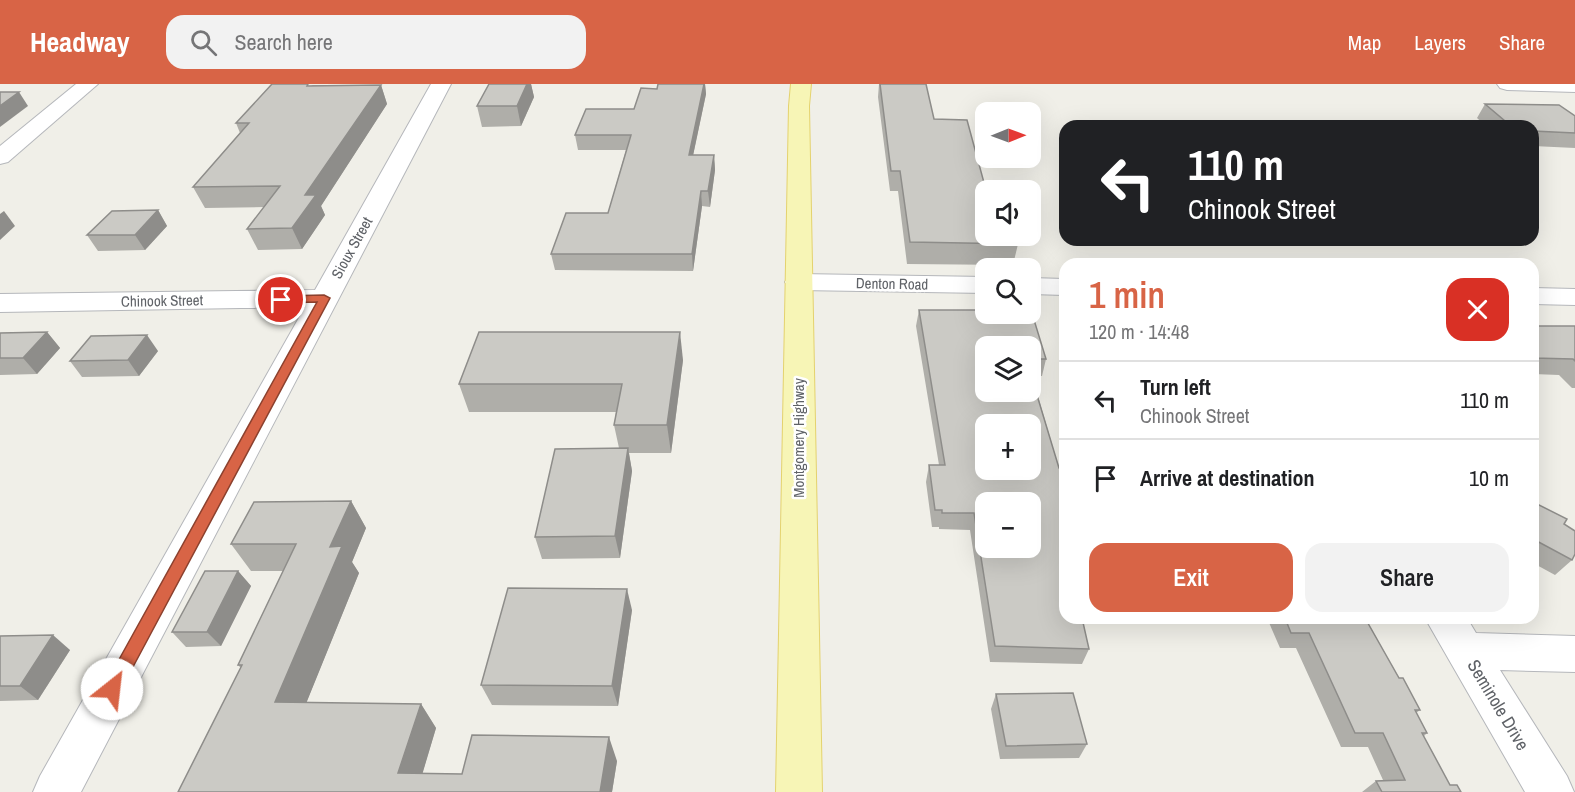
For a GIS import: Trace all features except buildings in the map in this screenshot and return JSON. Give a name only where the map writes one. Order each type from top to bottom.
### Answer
[{"type":"main road","name":"Montgomery Highway","points":[[799,792],[799,106],[801,84]]},
{"type":"street","points":[[0,157],[87,84]]},
{"type":"street","name":"Sioux Street","points":[[56,792],[441,84]]},
{"type":"street","points":[[1507,84],[1575,86]]},
{"type":"street","name":"Denton Road","points":[[799,282],[975,285]]},
{"type":"street","points":[[1041,286],[1059,287]]},
{"type":"street","points":[[1539,296],[1575,297]]},
{"type":"street","name":"Chinook Street","points":[[0,303],[324,298]]},
{"type":"street","points":[[1455,634],[1575,654]]},
{"type":"street","name":"Seminole Drive","points":[[1455,634],[1551,792]]},
{"type":"route","points":[[112,689],[324,298],[281,300]]}]
